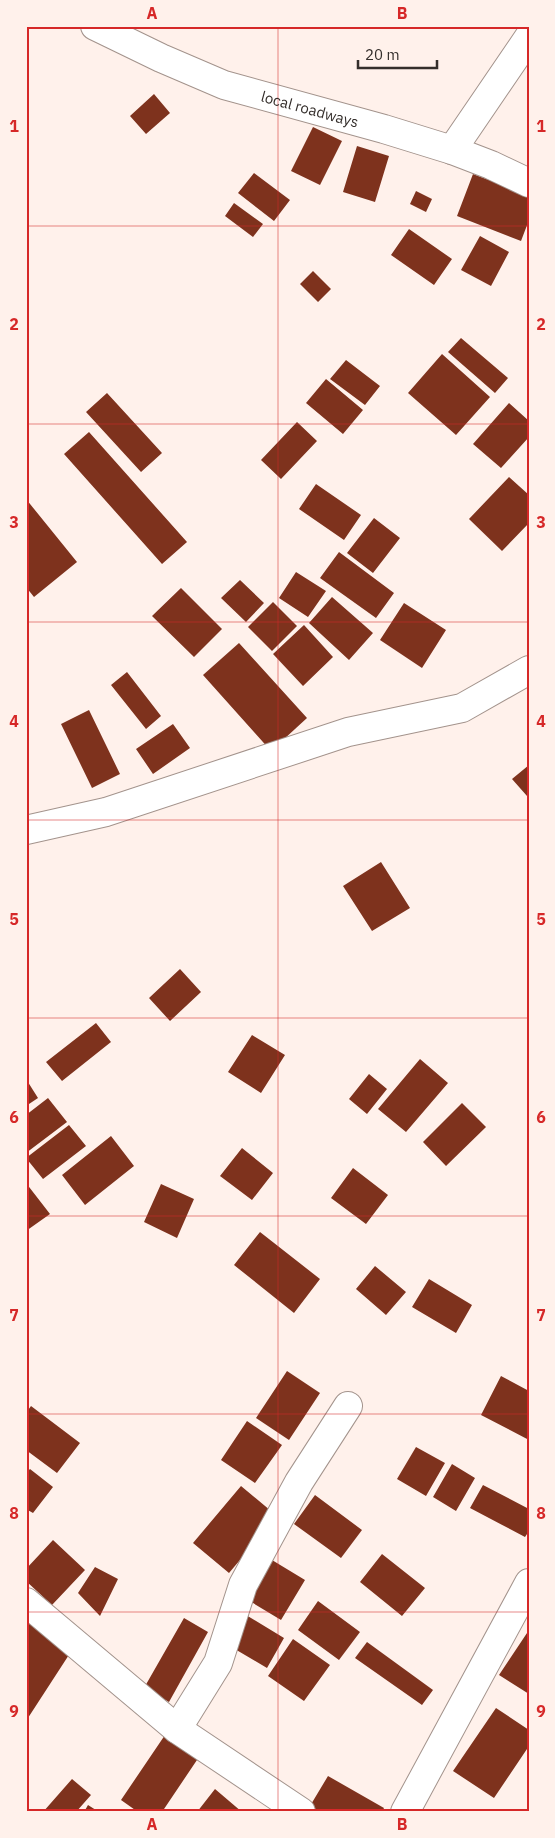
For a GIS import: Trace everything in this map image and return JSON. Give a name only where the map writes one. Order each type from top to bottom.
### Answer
[{"type":"street","name":"local roadways","points":[[95,26],[161,58],[224,85],[384,129],[452,150],[529,183]]},
{"type":"street","points":[[452,150],[529,37]]},
{"type":"street","points":[[26,830],[106,812],[348,732],[462,708],[529,670]]},
{"type":"street","points":[[177,1729],[218,1663],[242,1585],[299,1482],[348,1406]]},
{"type":"street","points":[[405,1812],[529,1583]]},
{"type":"street","points":[[26,1602],[177,1729],[301,1812]]},
{"type":"building","points":[[154,94],[170,113],[146,134],[130,116]]},
{"type":"building","points":[[313,127],[342,141],[320,185],[291,171]]},
{"type":"building","points":[[357,146],[389,156],[375,202],[343,192]]},
{"type":"building","points":[[254,173],[290,200],[274,221],[238,193]]},
{"type":"building","points":[[473,174],[529,195],[529,220],[521,241],[457,216]]},
{"type":"building","points":[[416,191],[432,199],[426,212],[410,204]]},
{"type":"building","points":[[234,203],[263,224],[253,237],[225,216]]},
{"type":"building","points":[[409,229],[452,259],[434,285],[391,255]]},
{"type":"building","points":[[480,236],[509,252],[491,286],[461,270]]},
{"type":"building","points":[[313,271],[331,289],[318,302],[300,284]]},
{"type":"building","points":[[461,338],[508,378],[495,393],[448,352]]},
{"type":"building","points":[[442,354],[490,397],[456,435],[408,393]]},
{"type":"building","points":[[346,360],[380,386],[365,405],[330,379]]},
{"type":"building","points":[[326,379],[363,410],[343,434],[306,403]]},
{"type":"building","points":[[107,393],[162,453],[141,472],[86,412]]},
{"type":"building","points":[[509,403],[529,421],[529,437],[501,468],[473,444]]},
{"type":"building","points":[[297,422],[317,441],[281,479],[261,460]]},
{"type":"building","points":[[89,432],[187,542],[162,564],[64,454]]},
{"type":"building","points":[[509,477],[529,495],[529,523],[502,551],[469,519]]},
{"type":"building","points":[[316,484],[361,515],[344,540],[299,509]]},
{"type":"building","points":[[26,499],[77,562],[34,597],[26,587]]},
{"type":"building","points":[[374,518],[400,538],[373,573],[347,553]]},
{"type":"building","points":[[339,552],[394,593],[376,618],[320,578]]},
{"type":"building","points":[[296,572],[326,591],[308,617],[279,598]]},
{"type":"building","points":[[240,580],[264,603],[246,622],[221,598]]},
{"type":"building","points":[[181,588],[222,629],[194,657],[152,616]]},
{"type":"building","points":[[332,597],[373,633],[349,660],[309,623]]},
{"type":"building","points":[[273,602],[297,626],[272,651],[248,627]]},
{"type":"building","points":[[404,603],[446,630],[422,668],[380,640]]},
{"type":"building","points":[[304,625],[333,657],[303,686],[273,654]]},
{"type":"building","points":[[239,643],[307,718],[271,751],[203,675]]},
{"type":"building","points":[[127,672],[161,716],[146,729],[111,685]]},
{"type":"building","points":[[89,710],[120,774],[92,788],[61,724]]},
{"type":"building","points":[[173,724],[190,748],[153,774],[136,749]]},
{"type":"building","points":[[529,765],[529,794],[527,796],[512,779]]},
{"type":"building","points":[[381,862],[410,908],[372,931],[343,886]]},
{"type":"building","points":[[180,969],[201,992],[170,1021],[149,998]]},
{"type":"building","points":[[96,1023],[111,1042],[62,1081],[46,1062]]},
{"type":"building","points":[[252,1035],[285,1055],[261,1093],[228,1072]]},
{"type":"building","points":[[420,1059],[448,1083],[406,1132],[378,1109]]},
{"type":"building","points":[[369,1074],[387,1089],[367,1114],[349,1099]]},
{"type":"building","points":[[26,1079],[38,1098],[26,1106]]},
{"type":"building","points":[[48,1098],[67,1122],[26,1153],[26,1115]]},
{"type":"building","points":[[462,1103],[486,1127],[446,1166],[423,1142]]},
{"type":"building","points":[[69,1125],[86,1146],[43,1179],[26,1158]]},
{"type":"building","points":[[111,1136],[134,1166],[85,1205],[62,1175]]},
{"type":"building","points":[[242,1148],[273,1173],[252,1200],[220,1176]]},
{"type":"building","points":[[353,1168],[388,1195],[366,1224],[331,1198]]},
{"type":"building","points":[[26,1183],[50,1214],[26,1231]]},
{"type":"building","points":[[161,1184],[194,1199],[177,1238],[144,1222]]},
{"type":"building","points":[[260,1232],[320,1279],[294,1313],[234,1265]]},
{"type":"building","points":[[375,1266],[406,1292],[386,1315],[356,1289]]},
{"type":"building","points":[[429,1279],[472,1305],[456,1333],[412,1307]]},
{"type":"building","points":[[287,1371],[320,1393],[289,1440],[256,1418]]},
{"type":"building","points":[[501,1376],[529,1391],[529,1440],[481,1415]]},
{"type":"building","points":[[31,1406],[80,1443],[57,1473],[26,1450],[26,1413]]},
{"type":"building","points":[[247,1421],[282,1445],[255,1483],[221,1460]]},
{"type":"building","points":[[416,1447],[445,1463],[426,1496],[397,1479]]},
{"type":"building","points":[[452,1464],[475,1478],[456,1511],[433,1497]]},
{"type":"building","points":[[30,1469],[53,1487],[33,1513],[26,1509],[26,1473]]},
{"type":"building","points":[[483,1485],[529,1509],[529,1531],[525,1537],[470,1508]]},
{"type":"building","points":[[241,1486],[277,1516],[229,1573],[193,1543]]},
{"type":"building","points":[[315,1495],[362,1530],[341,1558],[294,1524]]},
{"type":"building","points":[[53,1540],[85,1570],[52,1605],[26,1581],[26,1569]]},
{"type":"building","points":[[382,1554],[425,1588],[402,1616],[360,1582]]},
{"type":"building","points":[[267,1557],[305,1580],[281,1620],[243,1597]]},
{"type":"building","points":[[95,1567],[118,1579],[100,1616],[78,1593]]},
{"type":"building","points":[[318,1601],[360,1632],[339,1660],[298,1630]]},
{"type":"building","points":[[26,1604],[76,1644],[26,1721]]},
{"type":"building","points":[[246,1615],[284,1638],[267,1668],[228,1645]]},
{"type":"building","points":[[184,1618],[208,1632],[169,1702],[144,1688]]},
{"type":"building","points":[[529,1630],[529,1694],[499,1675]]},
{"type":"building","points":[[293,1639],[330,1665],[304,1701],[268,1676]]},
{"type":"building","points":[[367,1642],[433,1690],[422,1705],[355,1658]]},
{"type":"building","points":[[496,1708],[529,1730],[529,1746],[494,1798],[453,1771]]},
{"type":"building","points":[[165,1735],[199,1757],[162,1812],[138,1812],[121,1800]]},
{"type":"building","points":[[328,1776],[384,1808],[382,1812],[320,1812],[310,1806]]},
{"type":"building","points":[[72,1779],[91,1795],[76,1812],[43,1812]]},
{"type":"building","points":[[215,1789],[242,1812],[197,1812]]},
{"type":"building","points":[[88,1805],[99,1812],[84,1812]]}]
